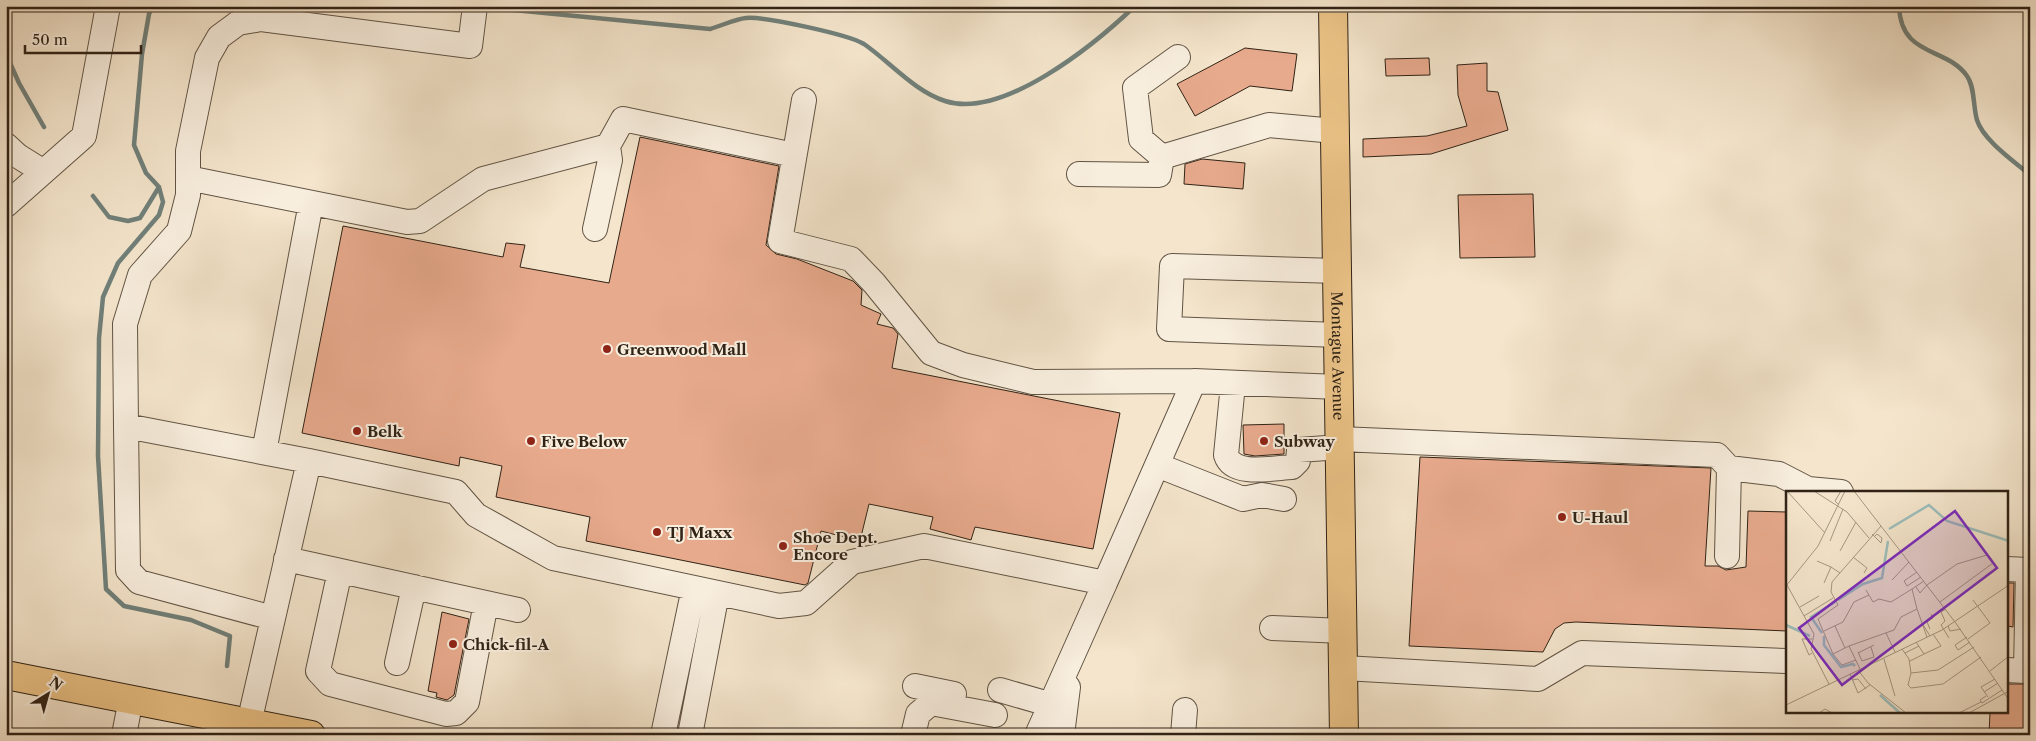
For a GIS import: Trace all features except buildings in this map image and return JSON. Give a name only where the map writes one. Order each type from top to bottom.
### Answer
[{"type":"highway","name":"Montague Avenue","points":[[1333,6],[1344,631],[1344,735]]},
{"type":"highway","points":[[6,674],[131,699],[231,725],[303,734]]},
{"type":"street","points":[[6,205],[42,171],[74,147],[84,136],[108,6]]},
{"type":"street","points":[[273,618],[139,582],[128,570],[126,324],[140,275],[179,231],[188,195],[188,151],[207,58],[219,37],[238,23],[261,19],[472,26]]},
{"type":"street","points":[[1162,157],[1141,139],[1135,88],[1178,57]]},
{"type":"street","points":[[804,100],[780,241],[851,259],[874,283],[931,353],[963,366],[1033,382],[1194,381],[1339,387]]},
{"type":"street","points":[[595,229],[610,160],[608,146],[623,119],[794,155]]},
{"type":"street","points":[[1162,157],[1269,125],[1335,131]]},
{"type":"street","points":[[6,146],[42,171]]},
{"type":"street","points":[[188,178],[406,222],[420,221],[483,178],[608,146]]},
{"type":"street","points":[[1079,174],[1159,174],[1162,157]]},
{"type":"street","points":[[264,452],[311,203]]},
{"type":"street","points":[[1337,271],[1172,266],[1169,328],[1338,335]]},
{"type":"street","points":[[1037,735],[1052,705],[1194,381]]},
{"type":"street","points":[[1233,384],[1226,455],[1228,462],[1240,468],[1292,467],[1298,461],[1299,450],[1340,443],[1717,455],[1729,468],[1779,474],[1808,489],[1830,491]]},
{"type":"street","points":[[126,426],[264,452],[456,492],[476,515],[553,558],[778,606],[806,603],[852,562],[924,546],[1105,583]]},
{"type":"street","points":[[231,725],[273,618],[309,461]]},
{"type":"street","points":[[1157,465],[1243,499],[1262,495],[1284,499]]},
{"type":"street","points":[[1727,556],[1729,468]]},
{"type":"street","points":[[286,559],[518,610]]},
{"type":"street","points":[[2008,569],[2028,570],[2026,671],[2008,670]]},
{"type":"street","points":[[340,571],[318,671],[330,684],[446,714],[456,713],[467,702],[486,603]]},
{"type":"street","points":[[397,663],[414,587]]},
{"type":"street","points":[[663,735],[694,588]]},
{"type":"street","points":[[690,735],[717,593]]},
{"type":"street","points":[[1272,628],[1344,631]]},
{"type":"street","points":[[1344,668],[1538,680],[1582,653],[1786,662]]},
{"type":"street","points":[[1062,735],[1071,661]]},
{"type":"street","points":[[915,686],[998,703]]},
{"type":"street","points":[[124,735],[131,699]]},
{"type":"street","points":[[913,735],[918,714],[931,703],[1052,705]]},
{"type":"street","points":[[1183,735],[1185,710]]},
{"type":"waterway","points":[[153,6],[149,14],[142,54],[134,145],[146,173],[159,187],[163,202],[159,215],[118,263],[103,297],[99,338],[98,456],[106,589],[124,606],[191,620],[230,636],[227,666]]},
{"type":"waterway","points":[[482,7],[710,29],[746,18],[788,23],[856,40],[874,51],[903,76],[923,90],[945,101],[968,104],[994,100],[1047,75],[1097,40],[1135,6]]},
{"type":"waterway","points":[[1899,6],[1902,23],[1908,35],[1916,43],[1948,60],[1967,76],[1973,91],[1976,115],[1980,128],[1992,143],[2030,175]]},
{"type":"waterway","points":[[6,54],[19,83],[44,127]]},
{"type":"waterway","points":[[93,196],[109,217],[128,221],[140,218],[159,187]]},
{"type":"place","name":"Greenwood Mall","points":[[607,349]]},
{"type":"place","name":"Belk","points":[[357,431]]},
{"type":"place","name":"Five Below","points":[[531,441]]},
{"type":"place","name":"Subway","points":[[1264,441]]},
{"type":"place","name":"U-Haul","points":[[1562,517]]},
{"type":"place","name":"TJ Maxx","points":[[657,532]]},
{"type":"place","name":"Shoe Dept. Encore","points":[[783,546]]},
{"type":"place","name":"Chick-fil-A","points":[[453,644]]}]
